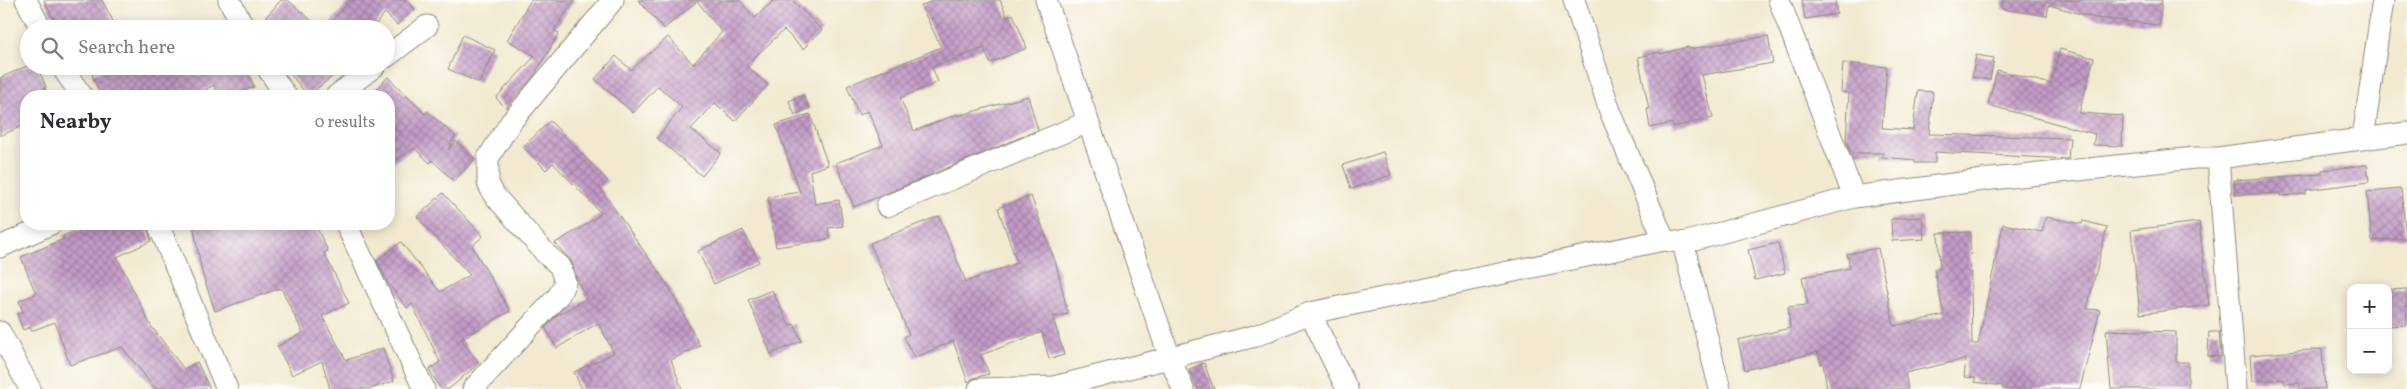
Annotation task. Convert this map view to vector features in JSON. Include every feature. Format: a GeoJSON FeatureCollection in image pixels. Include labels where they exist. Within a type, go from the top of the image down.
{"type":"FeatureCollection","features":[{"type":"Feature","properties":{"kind":"street"},"geometry":{"type":"LineString","coordinates":[[26,0],[36,20]]}},
{"type":"Feature","properties":{"kind":"street"},"geometry":{"type":"LineString","coordinates":[[229,0],[240,20]]}},
{"type":"Feature","properties":{"kind":"street"},"geometry":{"type":"LineString","coordinates":[[473,389],[559,295],[565,282],[560,266],[547,255],[494,195],[488,183],[488,158],[511,122],[613,0]]}},
{"type":"Feature","properties":{"kind":"street"},"geometry":{"type":"LineString","coordinates":[[1046,0],[1182,389]]}},
{"type":"Feature","properties":{"kind":"street"},"geometry":{"type":"LineString","coordinates":[[1574,0],[1610,110],[1674,242],[1720,389]]}},
{"type":"Feature","properties":{"kind":"street"},"geometry":{"type":"LineString","coordinates":[[1779,0],[1854,197]]}},
{"type":"Feature","properties":{"kind":"street"},"geometry":{"type":"LineString","coordinates":[[2363,138],[2383,0]]}},
{"type":"Feature","properties":{"kind":"street"},"geometry":{"type":"LineString","coordinates":[[395,51],[427,26]]}},
{"type":"Feature","properties":{"kind":"street"},"geometry":{"type":"LineString","coordinates":[[67,75],[78,90]]}},
{"type":"Feature","properties":{"kind":"street"},"geometry":{"type":"LineString","coordinates":[[272,75],[282,90]]}},
{"type":"Feature","properties":{"kind":"street"},"geometry":{"type":"LineString","coordinates":[[344,90],[363,75]]}},
{"type":"Feature","properties":{"kind":"street"},"geometry":{"type":"LineString","coordinates":[[887,206],[1088,122]]}},
{"type":"Feature","properties":{"kind":"street"},"geometry":{"type":"LineString","coordinates":[[980,389],[1054,387],[1255,336],[1310,313],[1674,242],[1854,197],[2017,176],[2195,158],[2218,158],[2407,133]]}},
{"type":"Feature","properties":{"kind":"street"},"geometry":{"type":"LineString","coordinates":[[2218,158],[2236,389]]}},
{"type":"Feature","properties":{"kind":"street"},"geometry":{"type":"LineString","coordinates":[[0,247],[38,230]]}},
{"type":"Feature","properties":{"kind":"street"},"geometry":{"type":"LineString","coordinates":[[161,230],[227,389]]}},
{"type":"Feature","properties":{"kind":"street"},"geometry":{"type":"LineString","coordinates":[[349,230],[424,389]]}},
{"type":"Feature","properties":{"kind":"street"},"geometry":{"type":"LineString","coordinates":[[1310,313],[1347,389]]}},
{"type":"Feature","properties":{"kind":"street"},"geometry":{"type":"LineString","coordinates":[[0,332],[30,389]]}},
{"type":"Feature","properties":{"kind":"building"},"geometry":{"type":"Polygon","coordinates":[[[44,0],[102,0],[112,20],[54,20],[44,0]]]}},
{"type":"Feature","properties":{"kind":"building"},"geometry":{"type":"Polygon","coordinates":[[[281,0],[288,0],[311,20],[267,20],[265,18],[281,0]]]}},
{"type":"Feature","properties":{"kind":"building"},"geometry":{"type":"Polygon","coordinates":[[[350,0],[406,0],[415,9],[397,25],[395,20],[392,20],[385,13],[379,20],[333,20],[350,0]]]}},
{"type":"Feature","properties":{"kind":"building"},"geometry":{"type":"Polygon","coordinates":[[[531,0],[575,0],[554,30],[559,33],[535,74],[506,108],[496,98],[535,56],[507,40],[531,0]]]}},
{"type":"Feature","properties":{"kind":"building"},"geometry":{"type":"Polygon","coordinates":[[[638,0],[739,0],[755,18],[774,0],[792,0],[822,30],[803,49],[784,30],[746,65],[768,85],[735,121],[715,103],[691,129],[721,153],[702,176],[657,138],[682,107],[658,86],[633,113],[595,79],[616,56],[631,70],[668,37],[693,64],[722,32],[697,1],[664,29],[638,0]]]}},
{"type":"Feature","properties":{"kind":"building"},"geometry":{"type":"Polygon","coordinates":[[[934,0],[1000,0],[1007,17],[1013,14],[1027,48],[990,63],[984,48],[932,67],[938,82],[900,98],[914,131],[958,114],[958,116],[1028,96],[1038,130],[854,207],[836,163],[883,145],[868,111],[859,115],[847,86],[941,47],[921,6],[934,0]]]}},
{"type":"Feature","properties":{"kind":"building"},"geometry":{"type":"Polygon","coordinates":[[[1802,0],[1835,0],[1837,14],[1805,19],[1802,0]]]}},
{"type":"Feature","properties":{"kind":"building"},"geometry":{"type":"Polygon","coordinates":[[[2003,0],[2162,0],[2159,25],[2096,18],[2049,5],[2047,16],[2002,9],[2003,0]]]}},
{"type":"Feature","properties":{"kind":"building"},"geometry":{"type":"Polygon","coordinates":[[[463,35],[495,50],[479,83],[448,69],[463,35]]]}},
{"type":"Feature","properties":{"kind":"building"},"geometry":{"type":"Polygon","coordinates":[[[1768,36],[1773,63],[1702,75],[1713,118],[1673,127],[1672,123],[1650,128],[1647,109],[1649,109],[1638,57],[1688,47],[1689,49],[1768,36]]]}},
{"type":"Feature","properties":{"kind":"building"},"geometry":{"type":"Polygon","coordinates":[[[2060,49],[2094,58],[2079,113],[2123,116],[2122,146],[2093,145],[2095,134],[1988,105],[1997,70],[2051,84],[2060,49]]]}},
{"type":"Feature","properties":{"kind":"building"},"geometry":{"type":"Polygon","coordinates":[[[1976,55],[1994,58],[1990,80],[1972,77],[1976,55]]]}},
{"type":"Feature","properties":{"kind":"building"},"geometry":{"type":"Polygon","coordinates":[[[1843,63],[1887,67],[1882,128],[1913,130],[1918,91],[1933,92],[1929,134],[2070,138],[2068,159],[1935,152],[1935,163],[1915,163],[1915,160],[1882,157],[1883,153],[1851,153],[1846,140],[1849,93],[1841,92],[1843,63]]]}},
{"type":"Feature","properties":{"kind":"building"},"geometry":{"type":"Polygon","coordinates":[[[20,69],[20,75],[41,75],[46,87],[44,88],[45,90],[20,90],[20,127],[0,136],[0,78],[20,69]]]}},
{"type":"Feature","properties":{"kind":"building"},"geometry":{"type":"Polygon","coordinates":[[[92,75],[249,75],[254,87],[245,90],[216,90],[214,85],[204,90],[98,90],[92,75]]]}},
{"type":"Feature","properties":{"kind":"building"},"geometry":{"type":"Polygon","coordinates":[[[291,75],[334,75],[315,90],[303,90],[291,75]]]}},
{"type":"Feature","properties":{"kind":"building"},"geometry":{"type":"Polygon","coordinates":[[[388,77],[425,114],[427,111],[455,136],[448,150],[456,141],[475,159],[454,181],[432,160],[430,163],[414,148],[395,162],[395,90],[375,90],[388,77]]]}},
{"type":"Feature","properties":{"kind":"building"},"geometry":{"type":"Polygon","coordinates":[[[803,95],[810,108],[795,115],[789,101],[803,95]]]}},
{"type":"Feature","properties":{"kind":"building"},"geometry":{"type":"Polygon","coordinates":[[[810,114],[828,165],[810,171],[815,204],[839,200],[843,226],[828,228],[830,239],[776,247],[768,197],[800,192],[776,125],[810,114]]]}},
{"type":"Feature","properties":{"kind":"building"},"geometry":{"type":"Polygon","coordinates":[[[550,121],[608,181],[600,188],[669,287],[700,346],[671,360],[682,389],[582,389],[574,372],[614,353],[598,323],[557,348],[545,328],[556,316],[587,298],[577,281],[572,262],[555,243],[586,225],[601,213],[553,163],[546,170],[523,147],[550,121]]]}},
{"type":"Feature","properties":{"kind":"building"},"geometry":{"type":"Polygon","coordinates":[[[1383,152],[1391,175],[1351,189],[1343,165],[1383,152]]]}},
{"type":"Feature","properties":{"kind":"building"},"geometry":{"type":"Polygon","coordinates":[[[2367,165],[2369,182],[2306,190],[2306,194],[2280,196],[2280,193],[2235,195],[2234,180],[2322,174],[2322,170],[2367,165]]]}},
{"type":"Feature","properties":{"kind":"building"},"geometry":{"type":"Polygon","coordinates":[[[2401,189],[2406,238],[2372,241],[2367,192],[2401,189]]]}},
{"type":"Feature","properties":{"kind":"building"},"geometry":{"type":"Polygon","coordinates":[[[443,193],[483,236],[472,246],[510,311],[461,339],[479,363],[449,389],[441,389],[429,370],[440,362],[412,304],[407,308],[388,283],[377,261],[401,242],[440,292],[470,275],[417,217],[443,193]]]}},
{"type":"Feature","properties":{"kind":"building"},"geometry":{"type":"Polygon","coordinates":[[[1031,196],[1056,264],[1068,314],[1053,317],[1064,355],[1049,359],[1042,332],[981,355],[989,374],[973,378],[968,382],[953,341],[914,358],[904,337],[909,334],[870,243],[939,216],[966,282],[1017,263],[998,208],[1031,196]]]}},
{"type":"Feature","properties":{"kind":"building"},"geometry":{"type":"Polygon","coordinates":[[[1922,217],[1924,239],[1892,241],[1891,219],[1922,217]]]}},
{"type":"Feature","properties":{"kind":"building"},"geometry":{"type":"Polygon","coordinates":[[[2046,217],[2082,224],[2083,221],[2107,227],[2087,309],[2100,310],[2080,389],[2002,389],[2003,386],[1975,382],[1975,378],[1964,377],[1966,359],[1905,373],[1908,389],[1827,389],[1823,363],[1821,364],[1818,352],[1745,370],[1738,340],[1790,328],[1788,307],[1808,305],[1802,277],[1850,268],[1847,254],[1878,248],[1894,326],[1944,315],[1934,269],[1940,268],[1938,233],[1970,232],[1972,344],[1978,344],[2003,224],[2042,232],[2046,217]]]}},
{"type":"Feature","properties":{"kind":"building"},"geometry":{"type":"Polygon","coordinates":[[[2199,222],[2209,305],[2140,314],[2131,230],[2199,222]]]}},
{"type":"Feature","properties":{"kind":"building"},"geometry":{"type":"Polygon","coordinates":[[[77,230],[148,230],[151,241],[117,257],[151,326],[184,369],[197,362],[210,389],[155,389],[122,347],[70,365],[55,322],[31,331],[30,327],[23,330],[17,314],[23,312],[19,301],[36,294],[21,257],[64,239],[63,236],[77,230]]]}},
{"type":"Feature","properties":{"kind":"building"},"geometry":{"type":"Polygon","coordinates":[[[194,230],[318,230],[328,251],[324,253],[349,303],[322,316],[346,360],[383,348],[394,381],[370,389],[330,389],[322,361],[292,375],[277,346],[303,333],[281,288],[215,311],[202,273],[194,230]]]}},
{"type":"Feature","properties":{"kind":"building"},"geometry":{"type":"Polygon","coordinates":[[[743,230],[759,262],[714,284],[698,251],[743,230]]]}},
{"type":"Feature","properties":{"kind":"building"},"geometry":{"type":"Polygon","coordinates":[[[1778,243],[1785,273],[1755,280],[1748,250],[1778,243]]]}},
{"type":"Feature","properties":{"kind":"building"},"geometry":{"type":"Polygon","coordinates":[[[2406,289],[2407,325],[2392,326],[2392,290],[2406,289]]]}},
{"type":"Feature","properties":{"kind":"building"},"geometry":{"type":"Polygon","coordinates":[[[772,290],[789,325],[794,324],[802,341],[771,354],[748,300],[772,290]]]}},
{"type":"Feature","properties":{"kind":"building"},"geometry":{"type":"Polygon","coordinates":[[[2106,330],[2176,332],[2176,362],[2188,362],[2188,389],[2111,389],[2106,330]]]}},
{"type":"Feature","properties":{"kind":"building"},"geometry":{"type":"Polygon","coordinates":[[[2209,332],[2219,332],[2221,357],[2208,356],[2209,332]]]}},
{"type":"Feature","properties":{"kind":"building"},"geometry":{"type":"Polygon","coordinates":[[[2322,349],[2325,389],[2300,389],[2299,383],[2285,384],[2284,379],[2252,381],[2250,355],[2322,349]]]}},
{"type":"Feature","properties":{"kind":"building"},"geometry":{"type":"Polygon","coordinates":[[[1204,363],[1214,389],[1197,389],[1189,369],[1204,363]]]}}]}
